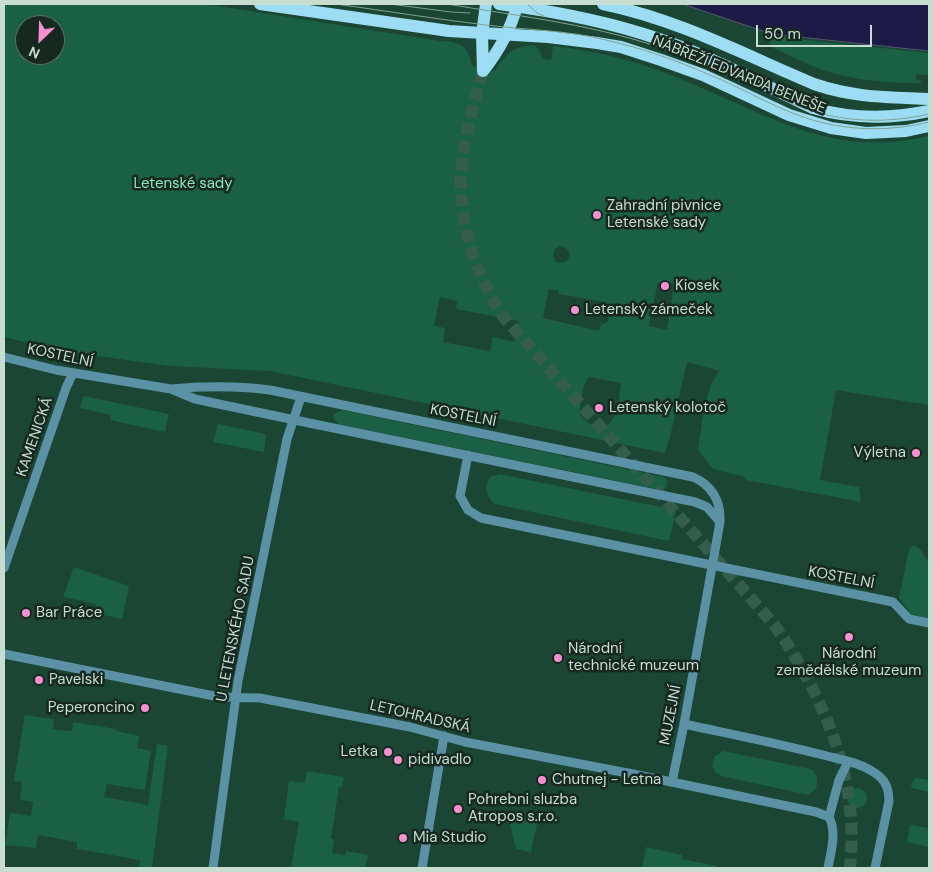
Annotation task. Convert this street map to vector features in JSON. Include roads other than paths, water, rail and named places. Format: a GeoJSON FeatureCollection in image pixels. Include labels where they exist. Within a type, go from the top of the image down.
{"type":"FeatureCollection","features":[{"type":"Feature","properties":{"kind":"main road","name":"NÁBŘEŽÍ EDVARDA BENEŠE"},"geometry":{"type":"LineString","coordinates":[[260,4],[449,31],[598,43],[640,53],[703,76],[802,120],[831,128],[866,133],[929,126]]}},
{"type":"Feature","properties":{"kind":"main road"},"geometry":{"type":"LineString","coordinates":[[486,4],[482,34],[483,71],[496,54],[506,35],[517,5]]}},
{"type":"Feature","properties":{"kind":"main road","name":"NÁBŘEŽÍ EDVARDA BENEŠE"},"geometry":{"type":"LineString","coordinates":[[499,4],[517,5],[602,22],[660,39],[717,61],[813,108],[824,111],[847,116],[876,117],[900,116],[929,111]]}},
{"type":"Feature","properties":{"kind":"main road"},"geometry":{"type":"LineString","coordinates":[[603,4],[693,32],[833,91],[858,96],[929,99]]}},
{"type":"Feature","properties":{"kind":"street","name":"KOSTELNÍ"},"geometry":{"type":"LineString","coordinates":[[4,357],[73,373],[171,389],[195,398],[292,420],[695,502],[707,507],[720,522]]}},
{"type":"Feature","properties":{"kind":"street","name":"KAMENICKÁ"},"geometry":{"type":"LineString","coordinates":[[4,568],[73,373]]}},
{"type":"Feature","properties":{"kind":"street","name":"KOSTELNÍ"},"geometry":{"type":"LineString","coordinates":[[171,389],[196,386],[251,388],[693,477],[707,485],[720,506],[720,522],[712,565]]}},
{"type":"Feature","properties":{"kind":"street","name":"U LETENSKÉHO SADU"},"geometry":{"type":"LineString","coordinates":[[213,868],[235,697],[292,420],[301,397]]}},
{"type":"Feature","properties":{"kind":"street","name":"KOSTELNÍ"},"geometry":{"type":"LineString","coordinates":[[468,455],[460,496],[468,510],[481,518],[892,602],[909,619],[929,623]]}},
{"type":"Feature","properties":{"kind":"street","name":"MUZEJNÍ"},"geometry":{"type":"LineString","coordinates":[[672,782],[712,565]]}},
{"type":"Feature","properties":{"kind":"street","name":"LETOHRADSKÁ"},"geometry":{"type":"LineString","coordinates":[[4,654],[219,697],[269,700],[410,727],[444,736],[816,812],[829,817]]}},
{"type":"Feature","properties":{"kind":"street"},"geometry":{"type":"LineString","coordinates":[[684,724],[787,746],[848,762],[878,775],[886,784],[889,800],[875,868]]}},
{"type":"Feature","properties":{"kind":"street"},"geometry":{"type":"LineString","coordinates":[[422,868],[444,736]]}},
{"type":"Feature","properties":{"kind":"street"},"geometry":{"type":"LineString","coordinates":[[828,868],[834,832],[829,817],[839,780],[848,762]]}},
{"type":"Feature","properties":{"kind":"tunnel"},"geometry":{"type":"LineString","coordinates":[[483,71],[472,110],[461,171],[463,214],[467,235],[481,277],[502,315],[767,616],[784,639],[815,693],[837,748],[850,806],[852,837],[850,868]]}},
{"type":"Feature","properties":{"kind":"tram line"},"geometry":{"type":"LineString","coordinates":[[336,4],[467,23],[576,34],[619,43],[684,64],[794,114],[836,126],[883,129],[929,122]]}},
{"type":"Feature","properties":{"kind":"tram line"},"geometry":{"type":"LineString","coordinates":[[390,4],[470,13]]}},
{"type":"Feature","properties":{"kind":"tram line"},"geometry":{"type":"LineString","coordinates":[[447,4],[589,28],[673,52]]}},
{"type":"Feature","properties":{"kind":"tram line"},"geometry":{"type":"LineString","coordinates":[[527,4],[537,13],[544,16]]}},
{"type":"Feature","properties":{"kind":"tram line"},"geometry":{"type":"LineString","coordinates":[[788,102],[822,114],[857,120],[893,120],[929,114]]}},
{"type":"Feature","properties":{"kind":"place","name":"Zahradní pivnice Letenské sady"},"geometry":{"type":"Point","coordinates":[597,215]}},
{"type":"Feature","properties":{"kind":"place","name":"Kiosek"},"geometry":{"type":"Point","coordinates":[665,286]}},
{"type":"Feature","properties":{"kind":"place","name":"Letenský zámeček"},"geometry":{"type":"Point","coordinates":[575,310]}},
{"type":"Feature","properties":{"kind":"place","name":"Letenský kolotoč"},"geometry":{"type":"Point","coordinates":[599,408]}},
{"type":"Feature","properties":{"kind":"place","name":"Výletna"},"geometry":{"type":"Point","coordinates":[916,453]}},
{"type":"Feature","properties":{"kind":"place","name":"Bar Práce"},"geometry":{"type":"Point","coordinates":[26,613]}},
{"type":"Feature","properties":{"kind":"place","name":"Národní zemědělské muzeum"},"geometry":{"type":"Point","coordinates":[849,637]}},
{"type":"Feature","properties":{"kind":"place","name":"Národní technické muzeum"},"geometry":{"type":"Point","coordinates":[558,658]}},
{"type":"Feature","properties":{"kind":"place","name":"Pavelski"},"geometry":{"type":"Point","coordinates":[39,680]}},
{"type":"Feature","properties":{"kind":"place","name":"Peperoncino"},"geometry":{"type":"Point","coordinates":[145,708]}},
{"type":"Feature","properties":{"kind":"place","name":"Letka"},"geometry":{"type":"Point","coordinates":[388,752]}},
{"type":"Feature","properties":{"kind":"place","name":"pidivadlo"},"geometry":{"type":"Point","coordinates":[398,760]}},
{"type":"Feature","properties":{"kind":"place","name":"Chutnej - Letna"},"geometry":{"type":"Point","coordinates":[542,780]}},
{"type":"Feature","properties":{"kind":"place","name":"Pohrebni sluzba Atropos s.r.o."},"geometry":{"type":"Point","coordinates":[458,809]}},
{"type":"Feature","properties":{"kind":"place","name":"Mia Studio"},"geometry":{"type":"Point","coordinates":[403,838]}},
{"type":"Feature","properties":{"kind":"park label","name":"Letenské sady"},"geometry":{"type":"Point","coordinates":[183,184]}}]}
